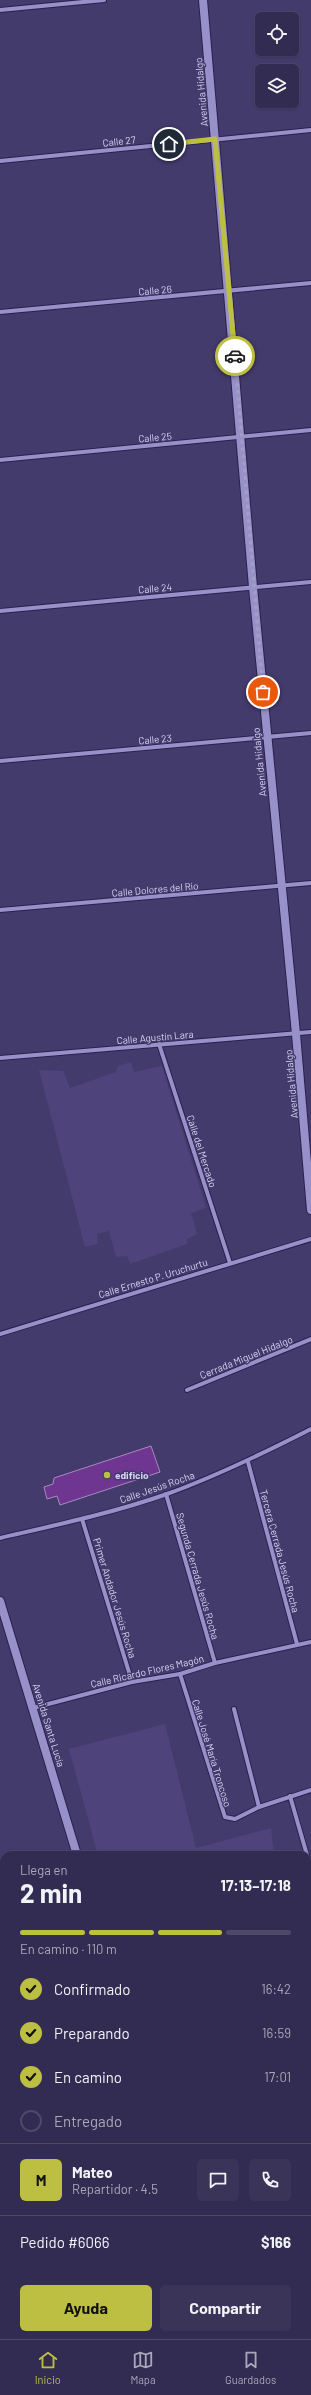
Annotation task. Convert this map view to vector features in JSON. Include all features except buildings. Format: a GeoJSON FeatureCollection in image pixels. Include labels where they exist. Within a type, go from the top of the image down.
{"type":"FeatureCollection","features":[{"type":"Feature","properties":{"kind":"street"},"geometry":{"type":"LineString","coordinates":[[0,10],[104,0]]}},
{"type":"Feature","properties":{"kind":"street","name":"Avenida Hidalgo"},"geometry":{"type":"LineString","coordinates":[[202,0],[242,437],[253,587],[296,1034],[311,1210]]}},
{"type":"Feature","properties":{"kind":"street","name":"Calle 27"},"geometry":{"type":"LineString","coordinates":[[0,160],[311,130]]}},
{"type":"Feature","properties":{"kind":"street","name":"Calle 26"},"geometry":{"type":"LineString","coordinates":[[0,312],[311,283]]}},
{"type":"Feature","properties":{"kind":"street","name":"Calle 25"},"geometry":{"type":"LineString","coordinates":[[0,460],[311,430]]}},
{"type":"Feature","properties":{"kind":"street","name":"Calle 24"},"geometry":{"type":"LineString","coordinates":[[0,611],[311,582]]}},
{"type":"Feature","properties":{"kind":"street","name":"Calle 23"},"geometry":{"type":"LineString","coordinates":[[0,761],[311,733]]}},
{"type":"Feature","properties":{"kind":"street","name":"Calle Dolores del Río"},"geometry":{"type":"LineString","coordinates":[[0,910],[311,883]]}},
{"type":"Feature","properties":{"kind":"street","name":"Calle Agustín Lara"},"geometry":{"type":"LineString","coordinates":[[0,1058],[311,1032]]}},
{"type":"Feature","properties":{"kind":"street","name":"Calle del Mercado"},"geometry":{"type":"LineString","coordinates":[[159,1044],[230,1262]]}},
{"type":"Feature","properties":{"kind":"street","name":"Calle Ernesto P. Uruchurtu"},"geometry":{"type":"LineString","coordinates":[[0,1334],[311,1238]]}},
{"type":"Feature","properties":{"kind":"street","name":"Cerrada Miguel Hidalgo"},"geometry":{"type":"LineString","coordinates":[[187,1390],[311,1339]]}},
{"type":"Feature","properties":{"kind":"street","name":"Calle Jesús Rocha"},"geometry":{"type":"LineString","coordinates":[[0,1538],[82,1519],[166,1494],[248,1462],[311,1429]]}},
{"type":"Feature","properties":{"kind":"street","name":"Tercera Cerrada Jesús Rocha"},"geometry":{"type":"LineString","coordinates":[[248,1462],[297,1644]]}},
{"type":"Feature","properties":{"kind":"street","name":"Segunda Cerrada Jesús Rocha"},"geometry":{"type":"LineString","coordinates":[[166,1494],[214,1663]]}},
{"type":"Feature","properties":{"kind":"street","name":"Primer Andador Jesús Rocha"},"geometry":{"type":"LineString","coordinates":[[82,1519],[132,1682]]}},
{"type":"Feature","properties":{"kind":"street","name":"Avenida Santa Lucía"},"geometry":{"type":"LineString","coordinates":[[0,1601],[76,1851]]}},
{"type":"Feature","properties":{"kind":"street","name":"Calle Ricardo Flores Magón"},"geometry":{"type":"LineString","coordinates":[[33,1708],[132,1682],[180,1674],[214,1663],[311,1642]]}},
{"type":"Feature","properties":{"kind":"street","name":"Calle José María Troncoso"},"geometry":{"type":"LineString","coordinates":[[180,1674],[222,1813],[228,1819],[236,1819],[260,1807],[311,1790]]}},
{"type":"Feature","properties":{"kind":"street"},"geometry":{"type":"LineString","coordinates":[[234,1709],[260,1807]]}},
{"type":"Feature","properties":{"kind":"street"},"geometry":{"type":"LineString","coordinates":[[290,1796],[306,1851]]}},
{"type":"Feature","properties":{"kind":"shaded area"},"geometry":{"type":"Polygon","coordinates":[[[131,1062],[134,1072],[162,1066],[206,1208],[191,1213],[197,1234],[187,1239],[187,1244],[130,1264],[127,1256],[116,1257],[109,1231],[97,1234],[98,1244],[85,1247],[39,1070],[63,1071],[70,1088],[116,1072],[118,1066],[131,1062]]]}},
{"type":"Feature","properties":{"kind":"shaded area"},"geometry":{"type":"Polygon","coordinates":[[[165,1724],[196,1848],[271,1828],[274,1851],[97,1851],[69,1749],[165,1724]]]}},
{"type":"Feature","properties":{"kind":"way so far"},"geometry":{"type":"LineString","coordinates":[[235,356],[253,587],[263,692]]}},
{"type":"Feature","properties":{"kind":"place","name":"edificio"},"geometry":{"type":"Point","coordinates":[107,1475]}},
{"type":"Feature","properties":{"kind":"route"},"geometry":{"type":"LineString","coordinates":[[169,144],[215,139],[235,356]]}}]}
